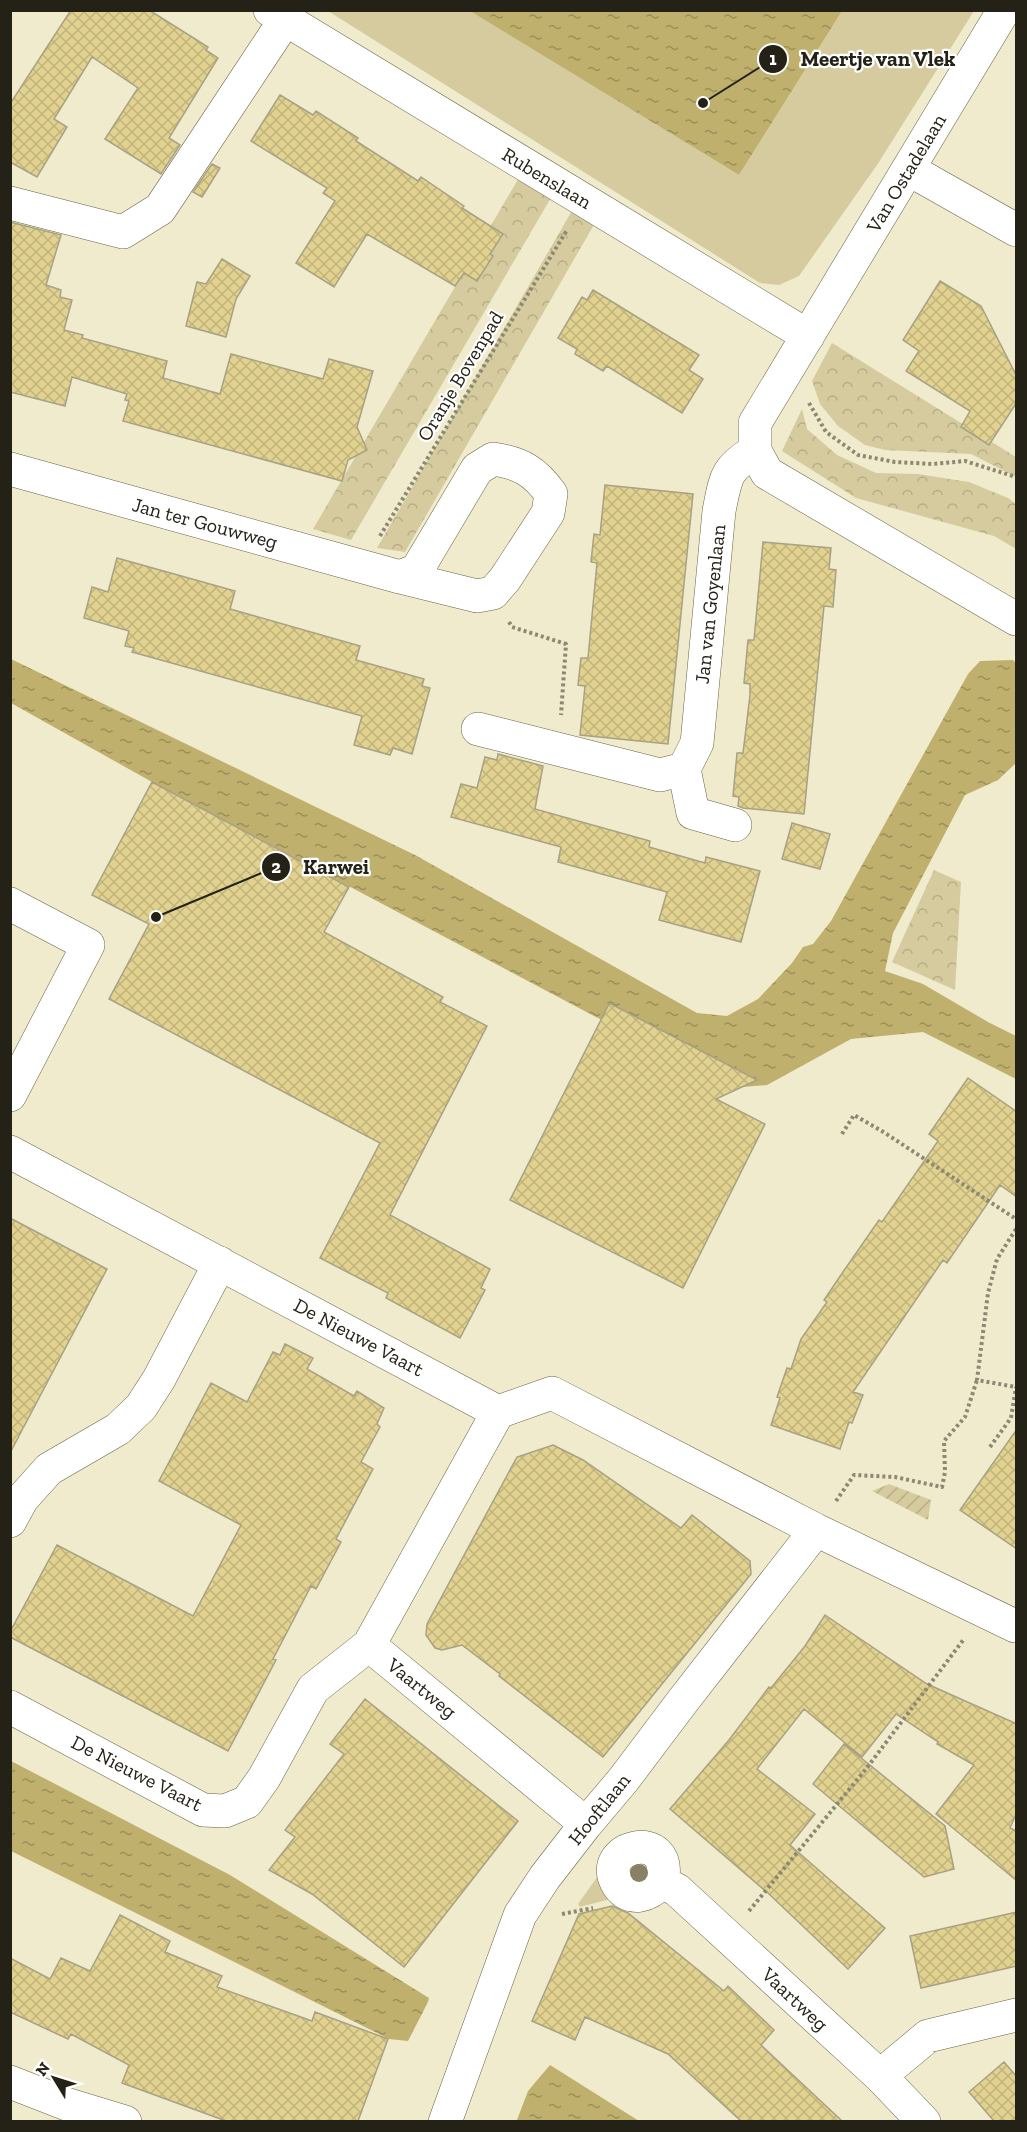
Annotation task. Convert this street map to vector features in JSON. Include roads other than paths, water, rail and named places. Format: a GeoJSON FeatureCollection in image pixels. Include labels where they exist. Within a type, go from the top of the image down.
{"type":"FeatureCollection","features":[{"type":"Feature","properties":{"kind":"street","name":"Van Ostadelaan"},"geometry":{"type":"LineString","coordinates":[[800,350],[1004,10]]}},
{"type":"Feature","properties":{"kind":"street","name":"Rubenslaan"},"geometry":{"type":"LineString","coordinates":[[10,203],[123,232],[160,209],[278,15],[584,201],[800,350]]}},
{"type":"Feature","properties":{"kind":"street"},"geometry":{"type":"LineString","coordinates":[[908,169],[1017,230]]}},
{"type":"Feature","properties":{"kind":"street"},"geometry":{"type":"LineString","coordinates":[[800,350],[755,423],[755,451],[767,473],[1017,619]]}},
{"type":"Feature","properties":{"kind":"street","name":"Jan van Goyenlaan"},"geometry":{"type":"LineString","coordinates":[[684,769],[697,744],[719,511],[725,481],[736,463],[755,451]]}},
{"type":"Feature","properties":{"kind":"street","name":"Jan ter Gouwweg"},"geometry":{"type":"LineString","coordinates":[[10,470],[361,567],[400,577],[477,596],[493,592],[504,579],[548,513],[551,494],[540,478],[513,462],[493,459],[477,469],[417,570],[400,577]]}},
{"type":"Feature","properties":{"kind":"street"},"geometry":{"type":"LineString","coordinates":[[478,729],[660,776],[684,769],[693,813],[735,825]]}},
{"type":"Feature","properties":{"kind":"street"},"geometry":{"type":"LineString","coordinates":[[10,904],[88,945],[10,1095]]}},
{"type":"Feature","properties":{"kind":"street","name":"De Nieuwe Vaart"},"geometry":{"type":"LineString","coordinates":[[10,1152],[498,1412]]}},
{"type":"Feature","properties":{"kind":"street"},"geometry":{"type":"LineString","coordinates":[[14,1505],[49,1469],[118,1429],[141,1407],[159,1379],[220,1263]]}},
{"type":"Feature","properties":{"kind":"street"},"geometry":{"type":"LineString","coordinates":[[369,1645],[498,1412],[552,1393],[816,1530],[1015,1626]]}},
{"type":"Feature","properties":{"kind":"street","name":"Hooftlaan"},"geometry":{"type":"LineString","coordinates":[[445,2121],[520,1915],[544,1877],[624,1779],[816,1530]]}},
{"type":"Feature","properties":{"kind":"street","name":"De Nieuwe Vaart"},"geometry":{"type":"LineString","coordinates":[[10,1707],[202,1810],[225,1811],[247,1802],[264,1778],[313,1689],[369,1645]]}},
{"type":"Feature","properties":{"kind":"street","name":"Vaartweg"},"geometry":{"type":"LineString","coordinates":[[369,1645],[586,1824]]}},
{"type":"Feature","properties":{"kind":"street","name":"Vaartweg"},"geometry":{"type":"LineString","coordinates":[[662,1882],[677,1890],[880,2076],[924,2121]]}},
{"type":"Feature","properties":{"kind":"street"},"geometry":{"type":"LineString","coordinates":[[880,2076],[928,2036],[1017,2015]]}},
{"type":"Feature","properties":{"kind":"street"},"geometry":{"type":"LineString","coordinates":[[10,2082],[66,2113],[125,2121]]}},
{"type":"Feature","properties":{"kind":"water"},"geometry":{"type":"Polygon","coordinates":[[[470,11],[842,11],[739,175],[470,11]]]}},
{"type":"Feature","properties":{"kind":"water"},"geometry":{"type":"Polygon","coordinates":[[[11,659],[415,855],[697,1013],[727,1016],[758,999],[792,963],[803,947],[813,944],[831,921],[968,674],[980,661],[1013,660],[1016,663],[1016,763],[998,780],[965,795],[893,933],[885,971],[923,984],[1016,1036],[1016,1079],[923,1032],[851,1039],[767,1085],[730,1088],[152,782],[11,703],[11,659]]]}},
{"type":"Feature","properties":{"kind":"water"},"geometry":{"type":"Polygon","coordinates":[[[11,1761],[230,1875],[429,1998],[408,2041],[389,2039],[11,1851],[11,1761]]]}},
{"type":"Feature","properties":{"kind":"water"},"geometry":{"type":"Polygon","coordinates":[[[550,2065],[639,2121],[517,2120],[528,2091],[550,2065]]]}},
{"type":"Feature","properties":{"kind":"place","name":"Meertje van Vlek"},"geometry":{"type":"Point","coordinates":[703,103]}},
{"type":"Feature","properties":{"kind":"place","name":"Karwei"},"geometry":{"type":"Point","coordinates":[156,917]}}]}
